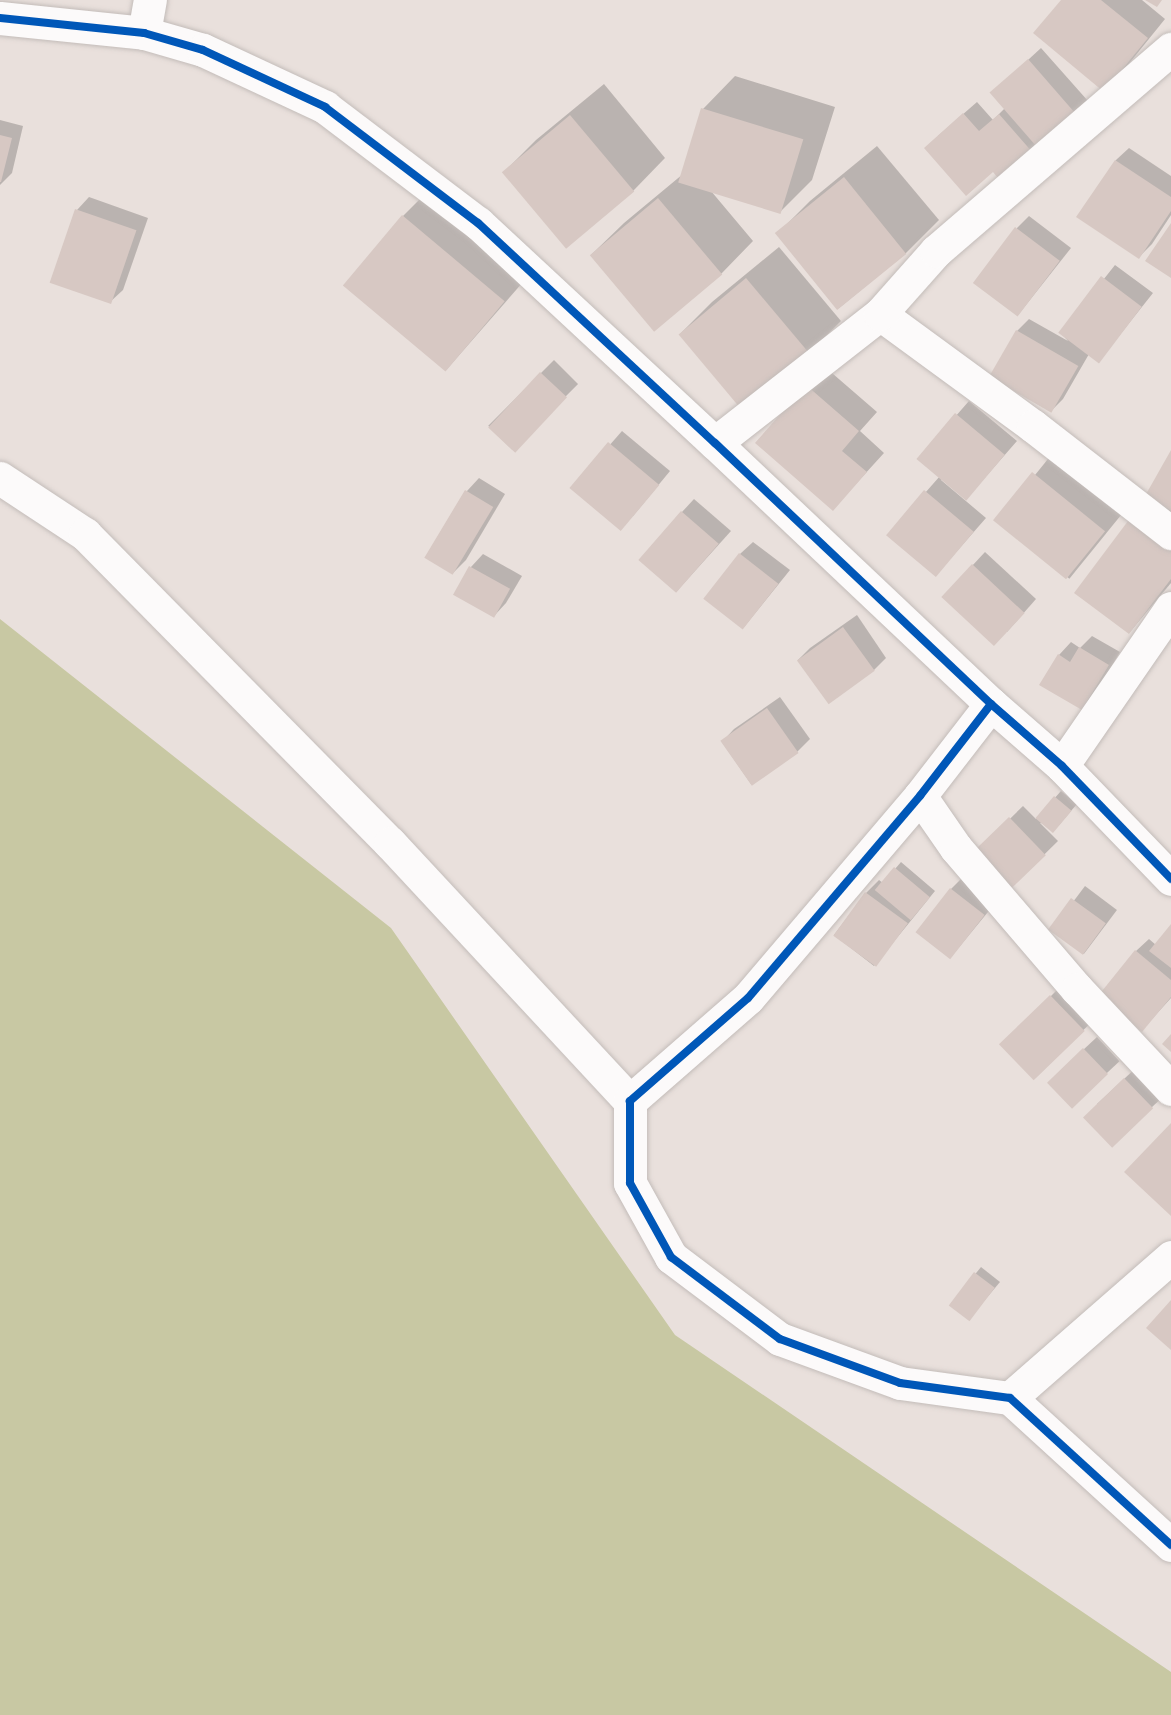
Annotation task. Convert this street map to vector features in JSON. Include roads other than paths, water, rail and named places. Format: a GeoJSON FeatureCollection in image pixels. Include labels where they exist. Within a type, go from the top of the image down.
{"type":"FeatureCollection","features":[{"type":"Feature","properties":{"kind":"street"},"geometry":{"type":"LineString","coordinates":[[144,33],[150,0]]}},
{"type":"Feature","properties":{"kind":"street"},"geometry":{"type":"LineString","coordinates":[[0,18],[144,33],[203,50],[325,107],[478,223],[991,704],[1062,766],[1171,879]]}},
{"type":"Feature","properties":{"kind":"street"},"geometry":{"type":"LineString","coordinates":[[715,443],[880,314],[936,251],[1171,50]]}},
{"type":"Feature","properties":{"kind":"street"},"geometry":{"type":"LineString","coordinates":[[880,314],[1034,426],[1171,533]]}},
{"type":"Feature","properties":{"kind":"street"},"geometry":{"type":"LineString","coordinates":[[0,478],[85,534],[390,843],[630,1101],[630,1183],[670,1257],[780,1339],[900,1383],[1010,1398],[1171,1545]]}},
{"type":"Feature","properties":{"kind":"street"},"geometry":{"type":"LineString","coordinates":[[1062,766],[1171,608]]}},
{"type":"Feature","properties":{"kind":"street"},"geometry":{"type":"LineString","coordinates":[[630,1101],[748,998],[920,796],[991,704]]}},
{"type":"Feature","properties":{"kind":"street"},"geometry":{"type":"LineString","coordinates":[[920,796],[956,848],[1077,989],[1171,1089]]}},
{"type":"Feature","properties":{"kind":"street"},"geometry":{"type":"LineString","coordinates":[[1010,1398],[1171,1257]]}}]}
